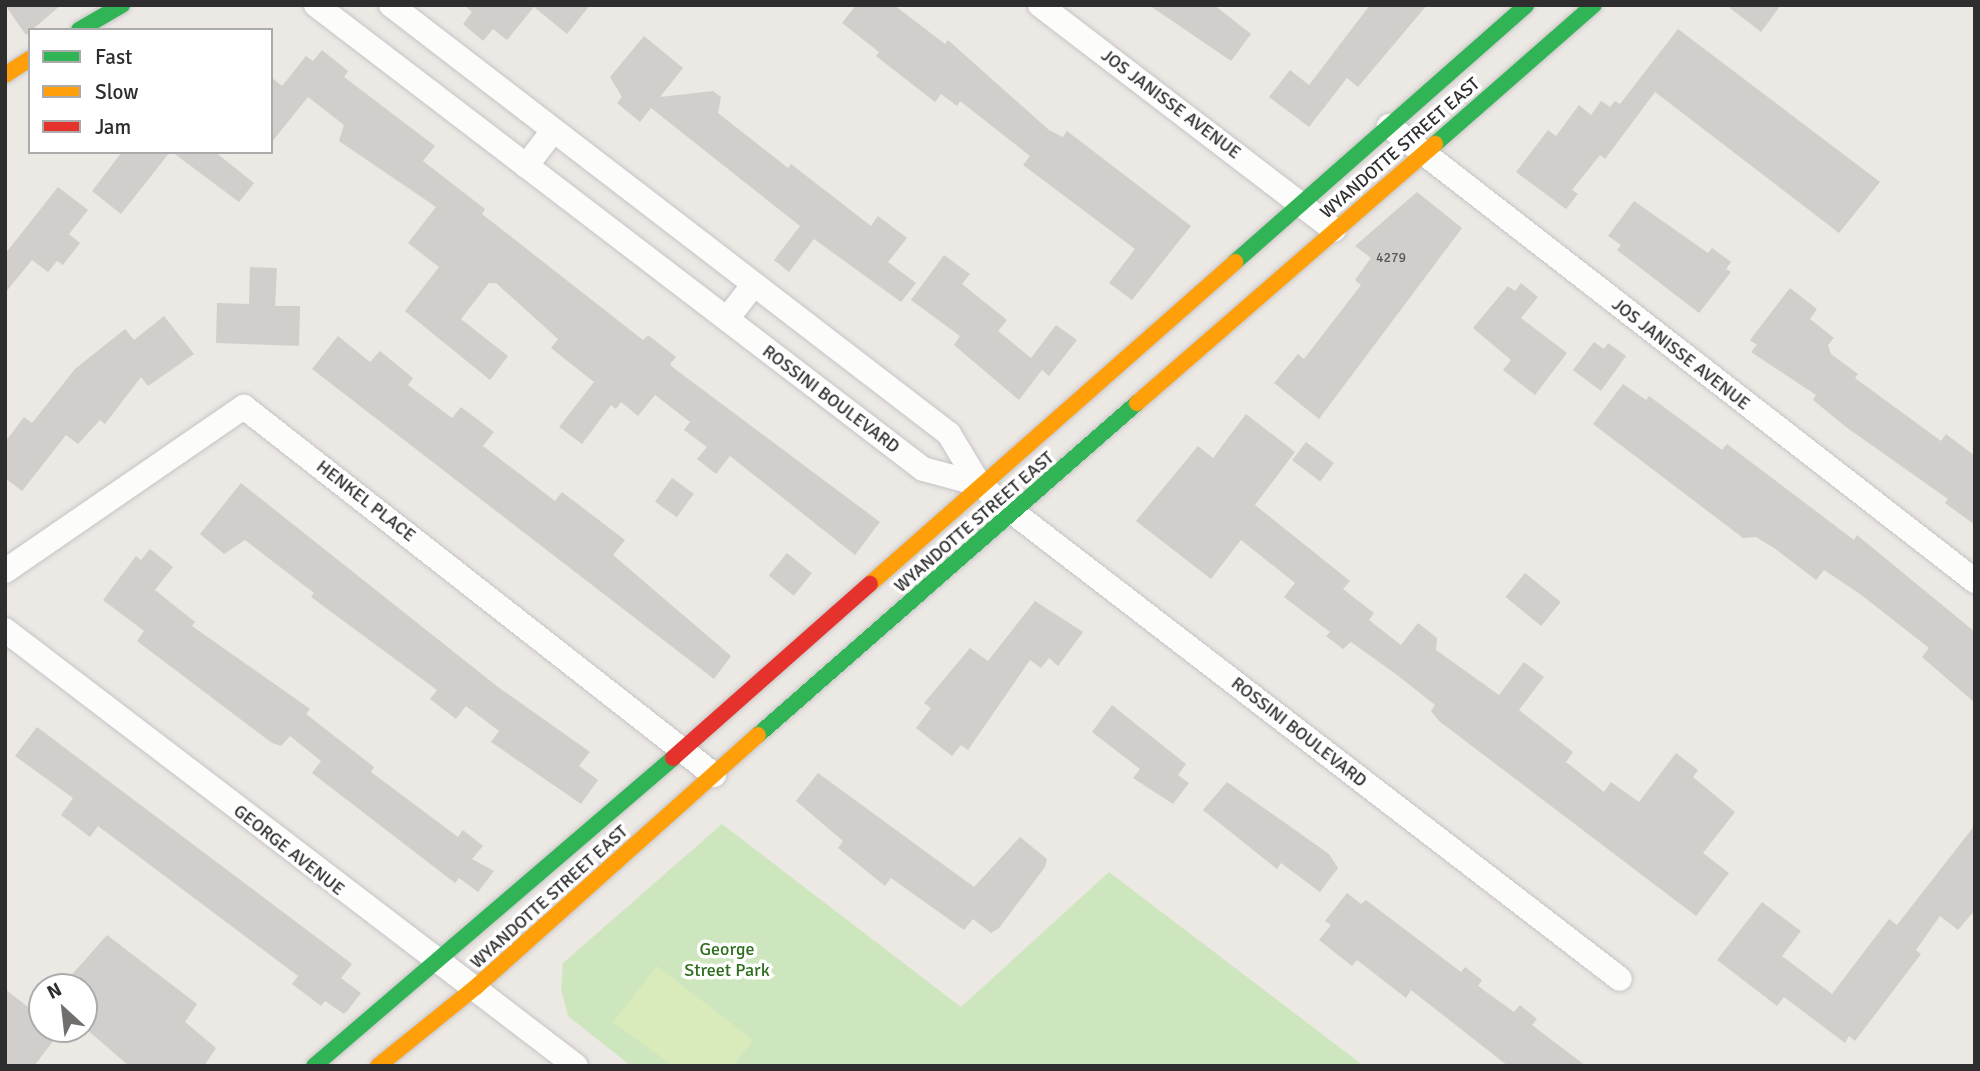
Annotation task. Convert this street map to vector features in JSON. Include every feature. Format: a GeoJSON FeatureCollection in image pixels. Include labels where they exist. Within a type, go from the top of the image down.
{"type":"FeatureCollection","features":[{"type":"Feature","properties":{"kind":"main road"},"geometry":{"type":"LineString","coordinates":[[82,28],[122,5]]}},
{"type":"Feature","properties":{"kind":"main road","name":"WYANDOTTE STREET EAST"},"geometry":{"type":"LineString","coordinates":[[314,1066],[685,748],[979,484],[1526,5]]}},
{"type":"Feature","properties":{"kind":"main road","name":"WYANDOTTE STREET EAST"},"geometry":{"type":"LineString","coordinates":[[378,1066],[476,988],[714,775],[1594,5]]}},
{"type":"Feature","properties":{"kind":"main road"},"geometry":{"type":"LineString","coordinates":[[5,75],[28,60]]}},
{"type":"Feature","properties":{"kind":"street","name":"ROSSINI BOULEVARD"},"geometry":{"type":"LineString","coordinates":[[316,5],[923,469],[979,484]]}},
{"type":"Feature","properties":{"kind":"street","name":"ROSSINI BOULEVARD"},"geometry":{"type":"LineString","coordinates":[[391,5],[949,434],[979,484],[1014,513],[1620,979]]}},
{"type":"Feature","properties":{"kind":"street","name":"JOS JANISSE AVENUE"},"geometry":{"type":"LineString","coordinates":[[1040,5],[1301,202],[1334,230]]}},
{"type":"Feature","properties":{"kind":"street","name":"JOS JANISSE AVENUE"},"geometry":{"type":"LineString","coordinates":[[1389,126],[1975,581]]}},
{"type":"Feature","properties":{"kind":"street"},"geometry":{"type":"LineString","coordinates":[[526,166],[553,131]]}},
{"type":"Feature","properties":{"kind":"street"},"geometry":{"type":"LineString","coordinates":[[727,318],[754,284]]}},
{"type":"Feature","properties":{"kind":"street","name":"HENKEL PLACE"},"geometry":{"type":"LineString","coordinates":[[5,570],[244,407],[685,748],[714,775]]}},
{"type":"Feature","properties":{"kind":"street","name":"GEORGE AVENUE"},"geometry":{"type":"LineString","coordinates":[[5,630],[436,963],[476,988],[576,1066]]}},
{"type":"Feature","properties":{"kind":"green space","name":"George Street Park"},"geometry":{"type":"Polygon","coordinates":[[[722,824],[961,1007],[1109,872],[1364,1066],[631,1066],[568,1016],[561,989],[563,963],[722,824]]]}},
{"type":"Feature","properties":{"kind":"green space"},"geometry":{"type":"Polygon","coordinates":[[[657,966],[753,1040],[733,1066],[673,1066],[613,1022],[657,966]]]}},
{"type":"Feature","properties":{"kind":"building"},"geometry":{"type":"Polygon","coordinates":[[[5,5],[61,5],[34,28],[28,28],[26,35],[5,5]]]}},
{"type":"Feature","properties":{"kind":"building"},"geometry":{"type":"Polygon","coordinates":[[[464,5],[590,5],[567,34],[534,7],[507,40],[493,29],[483,41],[463,24],[472,12],[464,5]]]}},
{"type":"Feature","properties":{"kind":"building"},"geometry":{"type":"Polygon","coordinates":[[[856,5],[894,5],[945,44],[948,40],[1049,130],[1063,137],[1067,131],[1191,226],[1132,300],[1109,283],[1135,249],[1023,165],[1030,156],[960,101],[957,106],[941,94],[935,102],[876,56],[879,52],[842,23],[856,5]]]}},
{"type":"Feature","properties":{"kind":"building"},"geometry":{"type":"Polygon","coordinates":[[[1149,5],[1214,5],[1251,34],[1231,61],[1149,5]]]}},
{"type":"Feature","properties":{"kind":"building"},"geometry":{"type":"Polygon","coordinates":[[[1370,5],[1427,5],[1358,87],[1347,78],[1309,127],[1269,97],[1290,70],[1309,85],[1370,5]]]}},
{"type":"Feature","properties":{"kind":"building"},"geometry":{"type":"Polygon","coordinates":[[[1726,5],[1781,5],[1761,32],[1726,5]]]}},
{"type":"Feature","properties":{"kind":"building"},"geometry":{"type":"Polygon","coordinates":[[[1678,29],[1880,182],[1839,233],[1655,92],[1605,159],[1600,155],[1572,190],[1578,194],[1566,209],[1516,172],[1548,130],[1556,136],[1579,105],[1591,115],[1601,101],[1610,107],[1615,101],[1620,104],[1678,29]]]}},
{"type":"Feature","properties":{"kind":"building"},"geometry":{"type":"Polygon","coordinates":[[[644,36],[683,68],[660,97],[713,91],[721,97],[718,113],[788,168],[791,164],[871,226],[878,216],[907,238],[888,262],[916,283],[901,302],[814,239],[789,272],[774,260],[800,226],[651,108],[640,122],[617,103],[622,97],[610,77],[644,36]]]}},
{"type":"Feature","properties":{"kind":"building"},"geometry":{"type":"Polygon","coordinates":[[[322,50],[348,71],[344,77],[435,146],[423,161],[485,209],[482,214],[643,340],[648,335],[676,357],[670,364],[675,369],[880,522],[855,555],[730,456],[716,474],[697,459],[707,447],[684,430],[690,422],[655,395],[638,416],[621,402],[616,409],[611,405],[582,444],[559,427],[594,382],[551,348],[558,339],[496,283],[489,283],[461,319],[508,356],[490,380],[405,311],[439,267],[408,243],[436,207],[339,141],[344,125],[308,97],[273,141],[273,79],[282,86],[306,56],[313,61],[322,50]]]}},
{"type":"Feature","properties":{"kind":"building"},"geometry":{"type":"Polygon","coordinates":[[[120,154],[168,154],[121,214],[92,191],[120,154]]]}},
{"type":"Feature","properties":{"kind":"building"},"geometry":{"type":"Polygon","coordinates":[[[175,154],[218,154],[254,183],[239,202],[175,154]]]}},
{"type":"Feature","properties":{"kind":"building"},"geometry":{"type":"Polygon","coordinates":[[[58,187],[88,210],[69,234],[80,243],[63,265],[57,261],[48,272],[32,260],[5,293],[5,254],[58,187]]]}},
{"type":"Feature","properties":{"kind":"building"},"geometry":{"type":"Polygon","coordinates":[[[1417,192],[1462,228],[1319,419],[1274,383],[1298,354],[1304,359],[1361,285],[1355,280],[1371,258],[1355,246],[1417,192]]]}},
{"type":"Feature","properties":{"kind":"building"},"geometry":{"type":"Polygon","coordinates":[[[1634,201],[1708,253],[1712,248],[1731,262],[1726,269],[1731,272],[1699,313],[1617,250],[1621,245],[1608,236],[1634,201]]]}},
{"type":"Feature","properties":{"kind":"building"},"geometry":{"type":"Polygon","coordinates":[[[944,255],[970,274],[962,284],[1007,320],[998,331],[1031,358],[1056,325],[1077,340],[1049,376],[1042,370],[1019,400],[954,345],[960,336],[911,300],[944,255]]]}},
{"type":"Feature","properties":{"kind":"building"},"geometry":{"type":"Polygon","coordinates":[[[250,267],[277,268],[275,306],[300,306],[299,346],[216,343],[217,303],[249,304],[250,267]]]}},
{"type":"Feature","properties":{"kind":"building"},"geometry":{"type":"Polygon","coordinates":[[[1521,283],[1538,297],[1521,318],[1567,353],[1535,395],[1503,370],[1511,360],[1473,328],[1508,286],[1515,291],[1521,283]]]}},
{"type":"Feature","properties":{"kind":"building"},"geometry":{"type":"Polygon","coordinates":[[[1790,288],[1817,309],[1810,319],[1834,338],[1828,345],[1831,354],[1858,374],[1855,378],[1941,441],[1946,434],[1975,456],[1975,525],[1945,503],[1948,499],[1846,427],[1813,400],[1816,395],[1751,352],[1757,345],[1750,340],[1790,288]]]}},
{"type":"Feature","properties":{"kind":"building"},"geometry":{"type":"Polygon","coordinates":[[[164,316],[194,354],[148,386],[141,377],[105,424],[100,420],[78,444],[66,435],[22,491],[5,478],[5,442],[24,417],[32,423],[75,369],[125,329],[134,340],[164,316]]]}},
{"type":"Feature","properties":{"kind":"building"},"geometry":{"type":"Polygon","coordinates":[[[338,336],[370,362],[380,351],[413,378],[408,385],[452,418],[461,407],[494,432],[483,446],[555,501],[562,492],[625,540],[613,555],[731,656],[714,679],[312,369],[338,336]]]}},
{"type":"Feature","properties":{"kind":"building"},"geometry":{"type":"Polygon","coordinates":[[[1594,342],[1604,349],[1608,343],[1626,356],[1601,391],[1573,370],[1594,342]]]}},
{"type":"Feature","properties":{"kind":"building"},"geometry":{"type":"Polygon","coordinates":[[[1623,384],[1646,400],[1649,396],[1722,450],[1727,444],[1854,540],[1857,535],[1975,632],[1975,703],[1922,657],[1929,648],[1860,594],[1824,570],[1816,580],[1756,537],[1743,538],[1593,424],[1623,384]]]}},
{"type":"Feature","properties":{"kind":"building"},"geometry":{"type":"Polygon","coordinates":[[[1246,414],[1295,452],[1255,505],[1350,581],[1343,589],[1374,613],[1369,620],[1401,645],[1418,623],[1437,638],[1436,650],[1499,695],[1524,662],[1544,677],[1519,710],[1573,752],[1566,762],[1604,792],[1611,782],[1639,802],[1676,753],[1698,770],[1693,777],[1735,812],[1703,853],[1729,873],[1696,916],[1439,721],[1431,711],[1435,705],[1397,675],[1351,642],[1343,649],[1326,636],[1330,632],[1284,597],[1295,583],[1241,540],[1211,579],[1136,521],[1198,446],[1213,458],[1246,414]]]}},
{"type":"Feature","properties":{"kind":"building"},"geometry":{"type":"Polygon","coordinates":[[[1306,442],[1334,463],[1320,481],[1292,460],[1306,442]]]}},
{"type":"Feature","properties":{"kind":"building"},"geometry":{"type":"Polygon","coordinates":[[[672,478],[694,494],[677,517],[655,501],[672,478]]]}},
{"type":"Feature","properties":{"kind":"building"},"geometry":{"type":"Polygon","coordinates":[[[241,483],[498,687],[590,752],[579,766],[598,780],[581,804],[491,742],[499,731],[466,706],[456,719],[430,699],[437,690],[311,597],[314,593],[245,540],[224,554],[200,534],[241,483]]]}},
{"type":"Feature","properties":{"kind":"building"},"geometry":{"type":"Polygon","coordinates":[[[150,549],[173,567],[155,590],[195,622],[192,626],[310,709],[306,714],[374,767],[371,772],[458,837],[463,830],[483,846],[472,859],[494,871],[478,892],[459,878],[455,883],[312,773],[321,761],[290,736],[281,746],[272,743],[137,641],[144,631],[103,600],[136,556],[141,560],[150,549]]]}},
{"type":"Feature","properties":{"kind":"building"},"geometry":{"type":"Polygon","coordinates":[[[787,553],[812,573],[794,596],[769,576],[787,553]]]}},
{"type":"Feature","properties":{"kind":"building"},"geometry":{"type":"Polygon","coordinates":[[[1525,573],[1561,602],[1541,626],[1505,597],[1525,573]]]}},
{"type":"Feature","properties":{"kind":"building"},"geometry":{"type":"Polygon","coordinates":[[[1035,601],[1083,632],[1058,666],[1049,658],[1041,668],[1030,660],[968,750],[961,745],[952,756],[916,728],[931,708],[924,703],[970,648],[988,661],[1035,601]]]}},
{"type":"Feature","properties":{"kind":"building"},"geometry":{"type":"Polygon","coordinates":[[[1112,705],[1186,764],[1178,775],[1189,783],[1173,804],[1133,778],[1140,769],[1092,732],[1112,705]]]}},
{"type":"Feature","properties":{"kind":"building"},"geometry":{"type":"Polygon","coordinates":[[[37,727],[352,964],[341,978],[361,993],[348,1010],[344,1014],[325,1001],[321,1006],[292,984],[298,976],[98,826],[90,837],[61,815],[73,798],[15,756],[37,727]]]}},
{"type":"Feature","properties":{"kind":"building"},"geometry":{"type":"Polygon","coordinates":[[[818,773],[974,887],[1020,837],[1047,859],[1045,867],[999,928],[991,933],[973,919],[964,930],[891,878],[885,886],[838,848],[843,841],[796,801],[818,773]]]}},
{"type":"Feature","properties":{"kind":"building"},"geometry":{"type":"Polygon","coordinates":[[[1227,782],[1329,854],[1338,868],[1320,892],[1281,863],[1277,869],[1203,810],[1227,782]]]}},
{"type":"Feature","properties":{"kind":"building"},"geometry":{"type":"Polygon","coordinates":[[[1975,825],[1975,910],[1958,930],[1940,916],[1916,950],[1921,954],[1855,1041],[1849,1036],[1845,1043],[1784,997],[1777,1006],[1717,960],[1762,902],[1801,931],[1782,956],[1832,994],[1889,919],[1897,925],[1975,825]]]}},
{"type":"Feature","properties":{"kind":"building"},"geometry":{"type":"Polygon","coordinates":[[[1347,893],[1361,904],[1366,900],[1461,972],[1465,967],[1482,980],[1478,986],[1514,1012],[1520,1005],[1537,1019],[1532,1025],[1586,1066],[1508,1066],[1411,990],[1406,998],[1357,960],[1352,966],[1319,940],[1331,925],[1325,921],[1347,893]]]}},
{"type":"Feature","properties":{"kind":"building"},"geometry":{"type":"Polygon","coordinates":[[[107,935],[197,1004],[185,1022],[216,1048],[204,1066],[129,1066],[98,1039],[98,973],[73,973],[107,935]]]}},
{"type":"Feature","properties":{"kind":"building"},"geometry":{"type":"Polygon","coordinates":[[[5,989],[28,1007],[28,1043],[52,1043],[34,1066],[5,1066],[5,989]]]}},
{"type":"Feature","properties":{"kind":"traffic: fast"},"geometry":{"type":"LineString","coordinates":[[82,28],[122,5]]}},
{"type":"Feature","properties":{"kind":"traffic: fast"},"geometry":{"type":"LineString","coordinates":[[1235,262],[1526,5]]}},
{"type":"Feature","properties":{"kind":"traffic: fast"},"geometry":{"type":"LineString","coordinates":[[1435,144],[1594,5]]}},
{"type":"Feature","properties":{"kind":"traffic: fast"},"geometry":{"type":"LineString","coordinates":[[758,735],[1137,403]]}},
{"type":"Feature","properties":{"kind":"traffic: fast"},"geometry":{"type":"LineString","coordinates":[[314,1066],[673,758]]}},
{"type":"Feature","properties":{"kind":"traffic: slow"},"geometry":{"type":"LineString","coordinates":[[5,75],[28,60]]}},
{"type":"Feature","properties":{"kind":"traffic: slow"},"geometry":{"type":"LineString","coordinates":[[1137,403],[1435,144]]}},
{"type":"Feature","properties":{"kind":"traffic: slow"},"geometry":{"type":"LineString","coordinates":[[870,584],[1235,262]]}},
{"type":"Feature","properties":{"kind":"traffic: slow"},"geometry":{"type":"LineString","coordinates":[[378,1066],[476,987],[758,735]]}},
{"type":"Feature","properties":{"kind":"traffic: jam"},"geometry":{"type":"LineString","coordinates":[[673,758],[870,584]]}}]}
